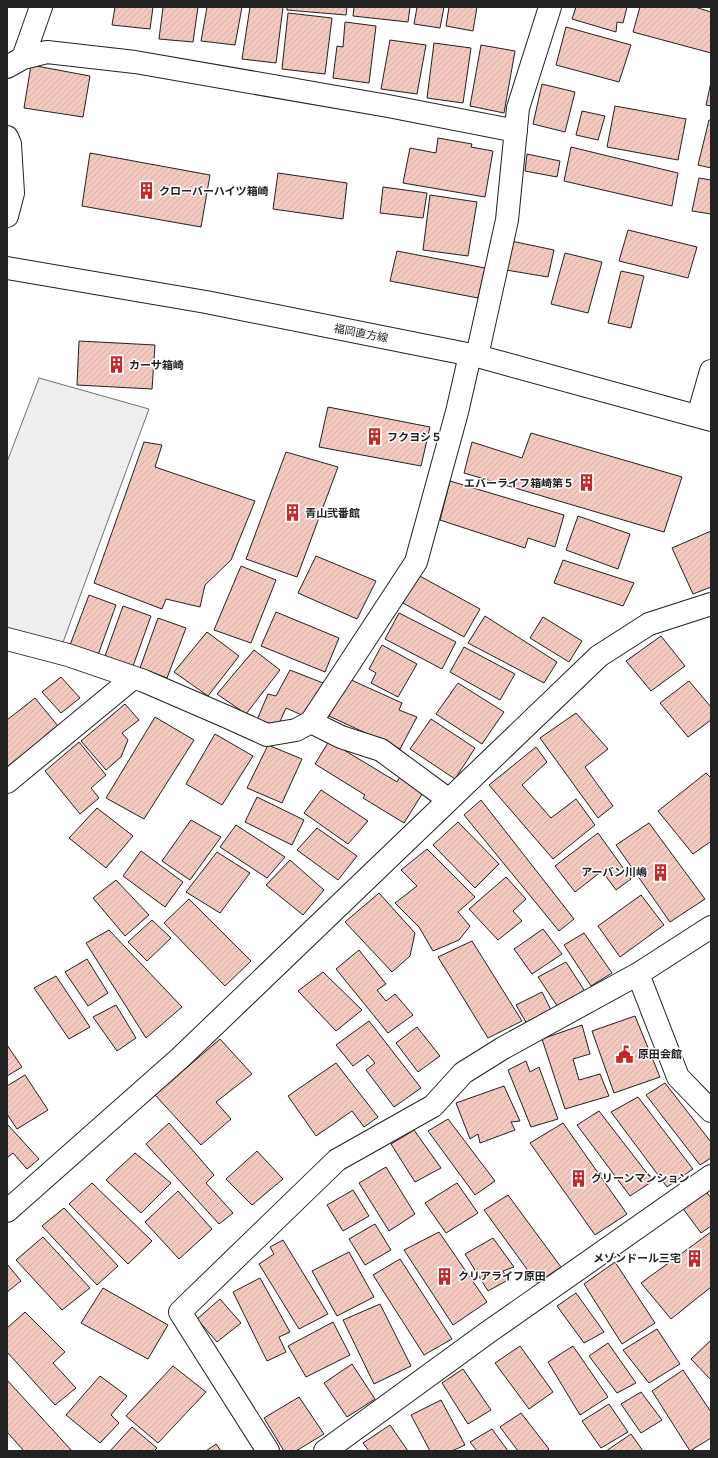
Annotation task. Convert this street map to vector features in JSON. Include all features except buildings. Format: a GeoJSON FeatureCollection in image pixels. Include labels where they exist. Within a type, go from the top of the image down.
{"type":"FeatureCollection","features":[{"type":"Feature","properties":{"kind":"street"},"geometry":{"type":"LineString","coordinates":[[15,63],[41,7]]}},
{"type":"Feature","properties":{"kind":"street"},"geometry":{"type":"LineString","coordinates":[[7,639],[68,656],[133,678],[225,716],[267,736],[296,730],[311,722],[416,562],[474,355],[507,220],[518,108],[550,7]]}},
{"type":"Feature","properties":{"kind":"street"},"geometry":{"type":"LineString","coordinates":[[15,63],[47,52],[135,62],[388,106],[516,131]]}},
{"type":"Feature","properties":{"kind":"street"},"geometry":{"type":"LineString","coordinates":[[7,137],[10,144],[13,193],[7,216]]}},
{"type":"Feature","properties":{"kind":"street","name":"福岡直方線"},"geometry":{"type":"LineString","coordinates":[[7,268],[206,302],[474,355],[705,418]]}},
{"type":"Feature","properties":{"kind":"street"},"geometry":{"type":"LineString","coordinates":[[705,418],[711,371]]}},
{"type":"Feature","properties":{"kind":"street"},"geometry":{"type":"LineString","coordinates":[[7,1210],[180,1058],[449,800],[469,779],[599,656],[650,624],[711,604]]}},
{"type":"Feature","properties":{"kind":"street"},"geometry":{"type":"LineString","coordinates":[[7,782],[133,678]]}},
{"type":"Feature","properties":{"kind":"street"},"geometry":{"type":"LineString","coordinates":[[311,722],[341,737],[381,750],[449,800]]}},
{"type":"Feature","properties":{"kind":"street"},"geometry":{"type":"LineString","coordinates":[[268,1451],[180,1312],[337,1160],[433,1106],[463,1073],[503,1048],[638,974],[711,927]]}},
{"type":"Feature","properties":{"kind":"street"},"geometry":{"type":"LineString","coordinates":[[638,974],[678,1077],[711,1111]]}},
{"type":"Feature","properties":{"kind":"street"},"geometry":{"type":"LineString","coordinates":[[325,1451],[487,1333],[711,1176]]}},
{"type":"Feature","properties":{"kind":"shaded area"},"geometry":{"type":"Polygon","coordinates":[[[39,378],[149,409],[62,645],[7,629],[7,462],[39,378]]]}},
{"type":"Feature","properties":{"kind":"place","name":"クローバーハイツ箱崎"},"geometry":{"type":"Point","coordinates":[146,191]}},
{"type":"Feature","properties":{"kind":"place","name":"カーサ箱崎"},"geometry":{"type":"Point","coordinates":[116,365]}},
{"type":"Feature","properties":{"kind":"place","name":"フクヨシ５"},"geometry":{"type":"Point","coordinates":[374,437]}},
{"type":"Feature","properties":{"kind":"place","name":"エバーライフ箱崎第５"},"geometry":{"type":"Point","coordinates":[587,483]}},
{"type":"Feature","properties":{"kind":"place","name":"青山弐番館"},"geometry":{"type":"Point","coordinates":[292,513]}},
{"type":"Feature","properties":{"kind":"place","name":"アーバン川嶋"},"geometry":{"type":"Point","coordinates":[660,872]}},
{"type":"Feature","properties":{"kind":"place","name":"原田会館"},"geometry":{"type":"Point","coordinates":[625,1054]}},
{"type":"Feature","properties":{"kind":"place","name":"グリーンマンション"},"geometry":{"type":"Point","coordinates":[578,1178]}},
{"type":"Feature","properties":{"kind":"place","name":"メゾンドール三宅"},"geometry":{"type":"Point","coordinates":[694,1258]}},
{"type":"Feature","properties":{"kind":"place","name":"クリアライフ原田"},"geometry":{"type":"Point","coordinates":[445,1276]}}]}
